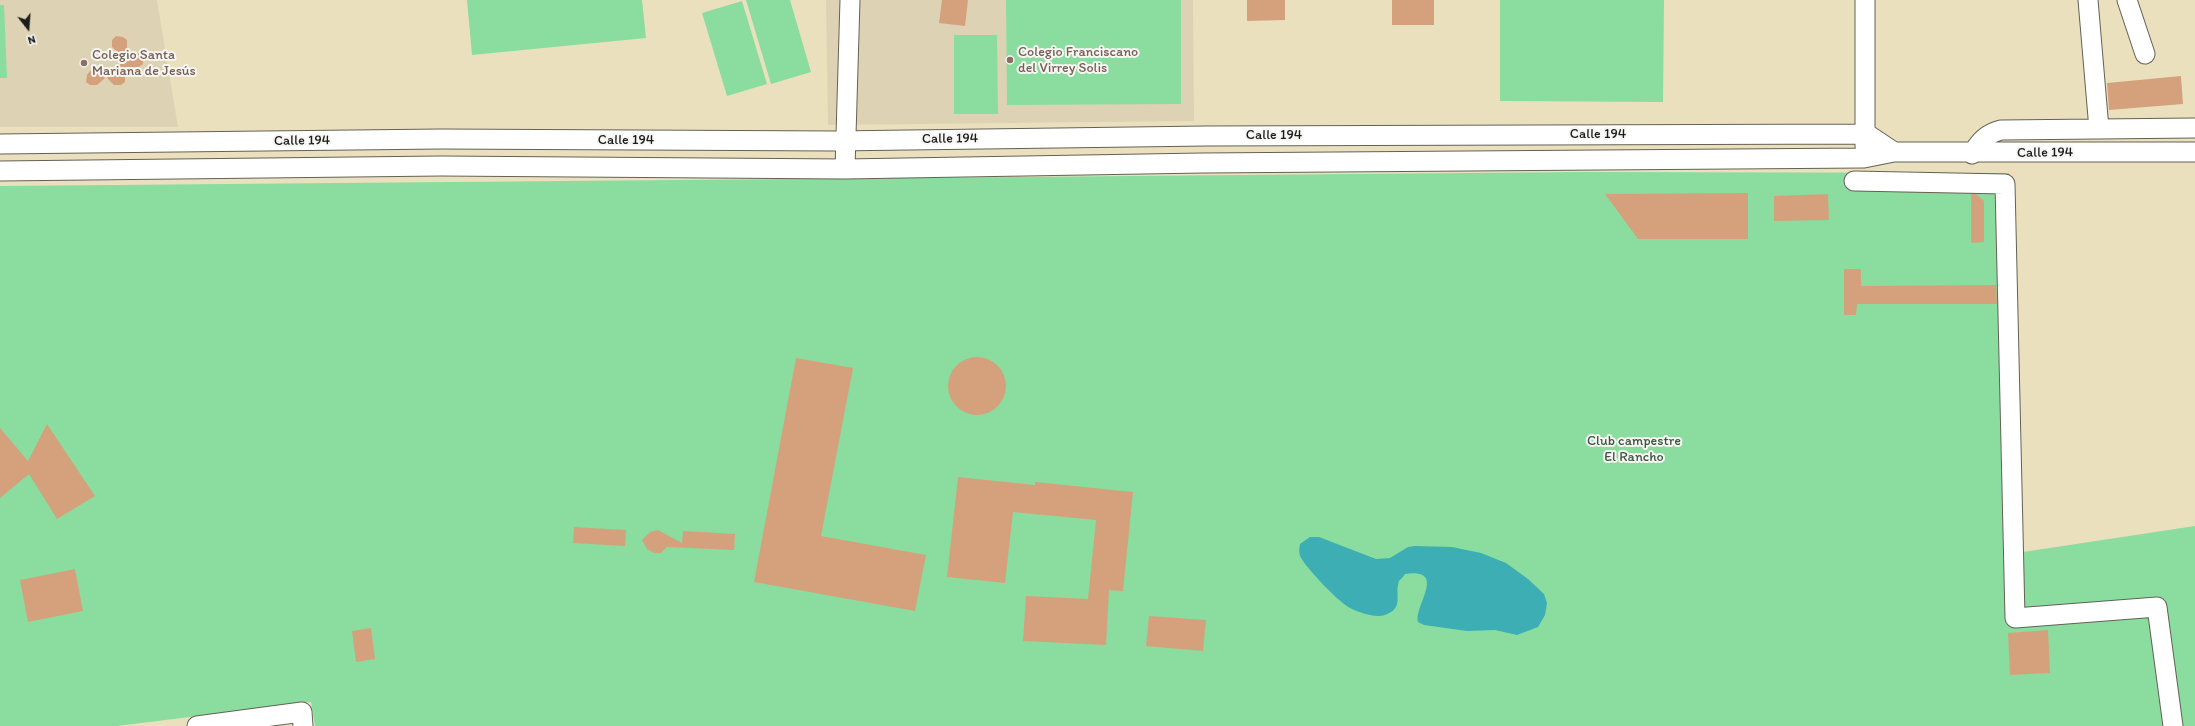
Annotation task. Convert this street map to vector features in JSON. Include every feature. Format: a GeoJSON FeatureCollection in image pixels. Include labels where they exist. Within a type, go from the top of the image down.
{"type":"FeatureCollection","features":[{"type":"Feature","properties":{"kind":"street"},"geometry":{"type":"LineString","coordinates":[[838,0],[840,169]]}},
{"type":"Feature","properties":{"kind":"street"},"geometry":{"type":"LineString","coordinates":[[840,140],[850,0]]}},
{"type":"Feature","properties":{"kind":"street"},"geometry":{"type":"LineString","coordinates":[[1864,158],[1867,134],[1865,0]]}},
{"type":"Feature","properties":{"kind":"street"},"geometry":{"type":"LineString","coordinates":[[2088,0],[2099,129]]}},
{"type":"Feature","properties":{"kind":"street"},"geometry":{"type":"LineString","coordinates":[[2127,0],[2145,54]]}},
{"type":"Feature","properties":{"kind":"street"},"geometry":{"type":"LineString","coordinates":[[1972,154],[1981,140],[1990,133],[2001,130],[2195,128]]}},
{"type":"Feature","properties":{"kind":"street"},"geometry":{"type":"LineString","coordinates":[[1867,134],[1894,152]]}},
{"type":"Feature","properties":{"kind":"street","name":"Calle 194"},"geometry":{"type":"LineString","coordinates":[[0,144],[441,139],[840,140],[1206,136],[1867,134]]}},
{"type":"Feature","properties":{"kind":"street"},"geometry":{"type":"LineString","coordinates":[[441,139],[441,166]]}},
{"type":"Feature","properties":{"kind":"street","name":"Calle 194"},"geometry":{"type":"LineString","coordinates":[[0,171],[441,166],[840,169],[1203,162],[1864,158],[1894,152],[1972,154],[2195,152]]}},
{"type":"Feature","properties":{"kind":"street"},"geometry":{"type":"LineString","coordinates":[[1854,182],[2005,184],[2015,618],[2157,607],[2173,726]]}},
{"type":"Feature","properties":{"kind":"street"},"geometry":{"type":"LineString","coordinates":[[197,726],[302,719]]}},
{"type":"Feature","properties":{"kind":"shaded area","name":"Colegio Santa Mariana de Jesús"},"geometry":{"type":"Polygon","coordinates":[[[0,0],[157,0],[178,127],[0,127],[0,0]]]}},
{"type":"Feature","properties":{"kind":"shaded area","name":"Colegio Franciscano del Virrey Solis"},"geometry":{"type":"Polygon","coordinates":[[[826,0],[1193,0],[1194,121],[828,125],[826,0]]]}},
{"type":"Feature","properties":{"kind":"green space"},"geometry":{"type":"Polygon","coordinates":[[[467,0],[642,0],[646,38],[472,55],[467,0]]]}},
{"type":"Feature","properties":{"kind":"green space"},"geometry":{"type":"Polygon","coordinates":[[[746,0],[790,0],[811,72],[771,84],[746,0]]]}},
{"type":"Feature","properties":{"kind":"green space"},"geometry":{"type":"Polygon","coordinates":[[[1006,0],[1181,0],[1181,104],[1007,105],[1006,0]]]}},
{"type":"Feature","properties":{"kind":"green space"},"geometry":{"type":"Polygon","coordinates":[[[1500,0],[1664,0],[1663,102],[1500,101],[1500,0]]]}},
{"type":"Feature","properties":{"kind":"green space"},"geometry":{"type":"Polygon","coordinates":[[[742,1],[767,84],[727,96],[702,13],[742,1]]]}},
{"type":"Feature","properties":{"kind":"green space"},"geometry":{"type":"Polygon","coordinates":[[[0,5],[4,5],[7,78],[0,78],[0,5]]]}},
{"type":"Feature","properties":{"kind":"green space"},"geometry":{"type":"Polygon","coordinates":[[[954,35],[997,35],[998,114],[954,114],[954,35]]]}},
{"type":"Feature","properties":{"kind":"green space","name":"Club campestre El Rancho"},"geometry":{"type":"Polygon","coordinates":[[[1582,172],[2009,173],[2023,552],[2195,526],[2195,726],[315,726],[311,702],[117,726],[0,726],[0,186],[1582,172]]]}},
{"type":"Feature","properties":{"kind":"water"},"geometry":{"type":"Polygon","coordinates":[[[1310,537],[1319,537],[1376,559],[1390,558],[1408,547],[1415,546],[1452,547],[1481,553],[1506,563],[1528,579],[1544,594],[1547,603],[1545,615],[1538,627],[1517,635],[1495,630],[1467,631],[1424,625],[1418,622],[1418,615],[1427,582],[1425,577],[1418,574],[1405,574],[1399,581],[1397,605],[1391,612],[1381,616],[1364,613],[1352,609],[1340,601],[1303,561],[1300,555],[1300,544],[1310,537]]]}},
{"type":"Feature","properties":{"kind":"building"},"geometry":{"type":"Polygon","coordinates":[[[942,0],[968,0],[965,26],[939,23],[942,0]]]}},
{"type":"Feature","properties":{"kind":"building"},"geometry":{"type":"Polygon","coordinates":[[[1247,0],[1285,0],[1285,20],[1247,21],[1247,0]]]}},
{"type":"Feature","properties":{"kind":"building"},"geometry":{"type":"Polygon","coordinates":[[[1392,0],[1434,0],[1434,25],[1392,25],[1392,0]]]}},
{"type":"Feature","properties":{"kind":"building"},"geometry":{"type":"Polygon","coordinates":[[[116,36],[123,37],[127,40],[127,53],[139,53],[143,57],[143,64],[139,67],[125,67],[125,82],[121,85],[114,85],[107,78],[125,59],[112,47],[112,40],[116,36]]]}},
{"type":"Feature","properties":{"kind":"building"},"geometry":{"type":"Polygon","coordinates":[[[90,71],[97,71],[105,78],[97,85],[90,85],[86,82],[87,75],[90,71]]]}},
{"type":"Feature","properties":{"kind":"building"},"geometry":{"type":"Polygon","coordinates":[[[2181,76],[2183,104],[2109,110],[2107,83],[2181,76]]]}},
{"type":"Feature","properties":{"kind":"building"},"geometry":{"type":"Polygon","coordinates":[[[1748,193],[1748,239],[1638,239],[1605,194],[1748,193]]]}},
{"type":"Feature","properties":{"kind":"building"},"geometry":{"type":"Polygon","coordinates":[[[1828,194],[1829,220],[1774,221],[1774,196],[1828,194]]]}},
{"type":"Feature","properties":{"kind":"building"},"geometry":{"type":"Polygon","coordinates":[[[1971,194],[1976,194],[1984,201],[1984,242],[1971,243],[1971,194]]]}},
{"type":"Feature","properties":{"kind":"building"},"geometry":{"type":"Polygon","coordinates":[[[1844,269],[1861,269],[1861,286],[1996,285],[1997,304],[1857,304],[1856,315],[1844,315],[1844,269]]]}},
{"type":"Feature","properties":{"kind":"building"},"geometry":{"type":"Polygon","coordinates":[[[971,357],[983,357],[993,361],[1002,370],[1006,380],[1006,392],[998,407],[983,415],[971,415],[961,411],[952,402],[948,392],[948,380],[952,370],[961,361],[971,357]]]}},
{"type":"Feature","properties":{"kind":"building"},"geometry":{"type":"Polygon","coordinates":[[[796,358],[853,368],[821,536],[926,555],[915,611],[754,582],[796,358]]]}},
{"type":"Feature","properties":{"kind":"building"},"geometry":{"type":"Polygon","coordinates":[[[47,424],[95,496],[57,519],[29,474],[0,498],[0,428],[28,461],[47,424]]]}},
{"type":"Feature","properties":{"kind":"building"},"geometry":{"type":"Polygon","coordinates":[[[958,477],[1035,485],[1035,482],[1133,492],[1123,591],[1109,590],[1106,645],[1023,641],[1026,596],[1088,599],[1096,520],[1013,512],[1005,583],[947,577],[958,477]]]}},
{"type":"Feature","properties":{"kind":"building"},"geometry":{"type":"Polygon","coordinates":[[[574,527],[626,530],[625,546],[573,543],[574,527]]]}},
{"type":"Feature","properties":{"kind":"building"},"geometry":{"type":"Polygon","coordinates":[[[658,530],[682,543],[683,531],[735,534],[734,550],[667,547],[661,553],[654,553],[647,549],[642,540],[650,532],[658,530]]]}},
{"type":"Feature","properties":{"kind":"building"},"geometry":{"type":"Polygon","coordinates":[[[75,569],[83,611],[28,622],[20,580],[75,569]]]}},
{"type":"Feature","properties":{"kind":"building"},"geometry":{"type":"Polygon","coordinates":[[[1149,616],[1206,620],[1203,651],[1146,646],[1149,616]]]}},
{"type":"Feature","properties":{"kind":"building"},"geometry":{"type":"Polygon","coordinates":[[[371,628],[375,659],[356,662],[352,631],[371,628]]]}},
{"type":"Feature","properties":{"kind":"building"},"geometry":{"type":"Polygon","coordinates":[[[2048,630],[2050,673],[2010,675],[2008,633],[2048,630]]]}},
{"type":"Feature","properties":{"kind":"place","name":"Colegio Franciscano del Virrey Solis"},"geometry":{"type":"Point","coordinates":[1010,60]}},
{"type":"Feature","properties":{"kind":"place","name":"Colegio Santa Mariana de Jesús"},"geometry":{"type":"Point","coordinates":[84,63]}}]}
